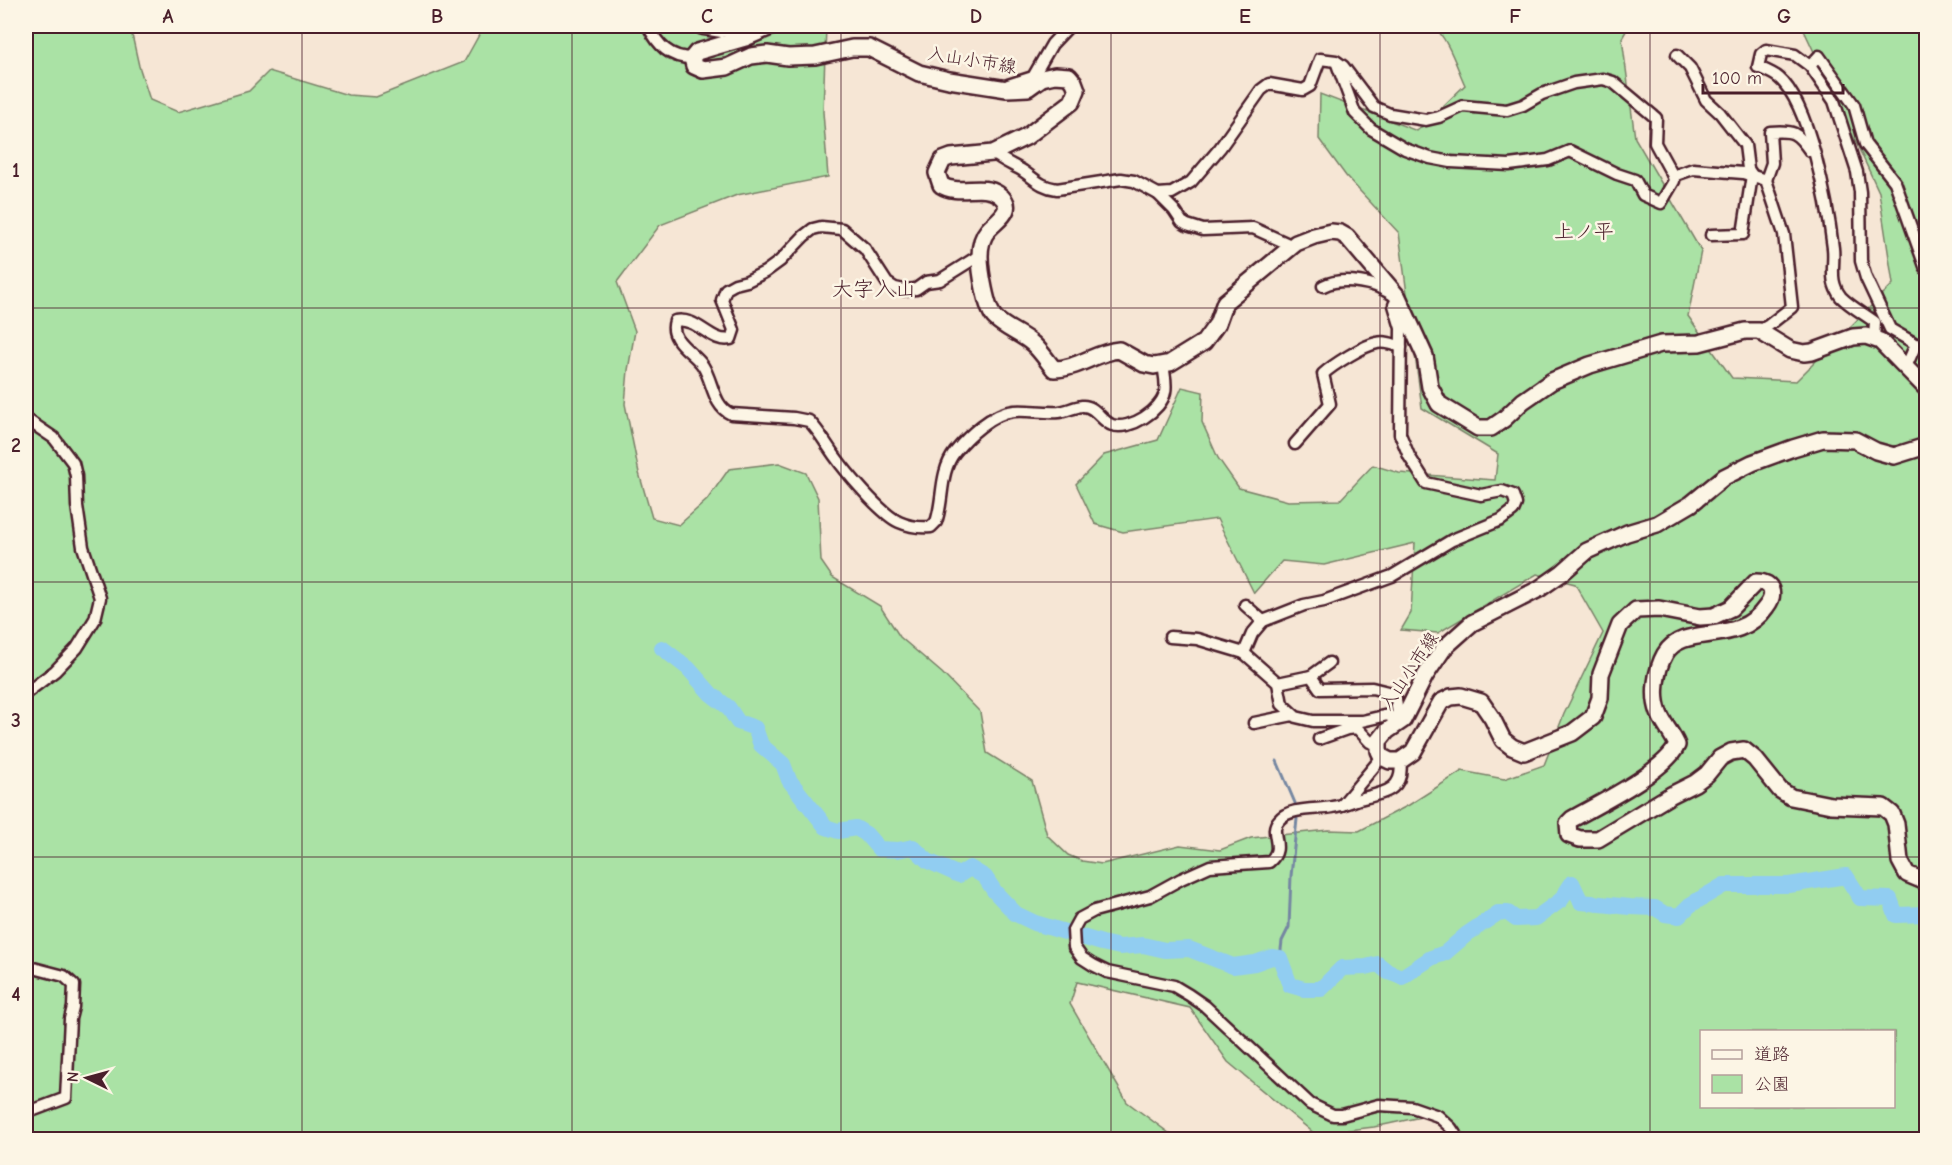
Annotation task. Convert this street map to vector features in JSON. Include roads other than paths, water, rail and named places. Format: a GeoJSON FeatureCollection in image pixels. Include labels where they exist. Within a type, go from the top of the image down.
{"type":"FeatureCollection","features":[{"type":"Feature","properties":{"kind":"main road"},"geometry":{"type":"LineString","coordinates":[[703,26],[722,29],[738,26]]}},
{"type":"Feature","properties":{"kind":"main road"},"geometry":{"type":"LineString","coordinates":[[692,58],[697,52],[745,38],[773,26]]}},
{"type":"Feature","properties":{"kind":"main road","name":"入山小市線"},"geometry":{"type":"LineString","coordinates":[[692,58],[694,66],[703,70],[728,67],[751,56],[815,56],[852,48],[869,48],[919,73],[1007,89],[1028,88],[1042,78],[1055,75],[1069,76],[1077,90],[1072,102],[1043,126],[993,153],[951,157],[943,160],[937,173],[941,185],[947,189],[987,190],[999,195],[1004,201],[1006,208],[1003,218],[988,230],[982,241],[980,255],[985,292],[994,317],[1033,343],[1054,369],[1066,369],[1093,357],[1119,350],[1143,364],[1154,366],[1163,364]]}},
{"type":"Feature","properties":{"kind":"main road"},"geometry":{"type":"LineString","coordinates":[[1163,364],[1170,363],[1204,342],[1217,324],[1225,302],[1293,246],[1314,236],[1331,232],[1347,237],[1398,297],[1425,356],[1430,387],[1439,404],[1478,428],[1491,428],[1523,401],[1552,381],[1590,366],[1661,344],[1699,344],[1745,331],[1758,331],[1791,350],[1804,352],[1812,352],[1853,337],[1866,336],[1880,341],[1926,388]]}},
{"type":"Feature","properties":{"kind":"main road","name":"入山小市線"},"geometry":{"type":"LineString","coordinates":[[1381,751],[1379,741],[1387,731],[1403,720],[1425,676],[1444,648],[1472,623],[1539,589],[1587,551],[1627,533],[1657,524],[1691,504],[1724,477],[1792,448],[1823,439],[1855,440],[1876,451],[1894,456],[1926,447]]}},
{"type":"Feature","properties":{"kind":"main road"},"geometry":{"type":"LineString","coordinates":[[1381,751],[1390,761],[1400,761],[1413,752],[1441,702],[1451,697],[1461,696],[1480,702],[1492,718],[1503,740],[1524,752],[1572,733],[1593,717],[1600,698],[1601,674],[1620,625],[1636,610],[1659,609],[1700,617],[1714,616],[1731,608],[1756,582],[1762,582],[1767,584],[1771,590],[1771,597],[1761,614],[1746,626],[1731,632],[1683,639],[1671,647],[1664,656],[1656,680],[1655,696],[1659,713],[1677,745],[1674,752],[1656,768],[1609,801],[1572,819],[1568,823],[1569,835],[1580,839],[1598,839],[1695,783],[1707,774],[1720,758],[1731,752],[1744,750],[1755,759],[1780,790],[1791,797],[1846,807],[1883,807],[1892,814],[1896,824],[1900,861],[1907,874],[1926,882]]}},
{"type":"Feature","properties":{"kind":"street"},"geometry":{"type":"LineString","coordinates":[[648,26],[671,55],[679,58],[692,58]]}},
{"type":"Feature","properties":{"kind":"street"},"geometry":{"type":"LineString","coordinates":[[1007,89],[1008,85],[1033,77],[1053,44],[1070,26]]}},
{"type":"Feature","properties":{"kind":"street"},"geometry":{"type":"LineString","coordinates":[[1874,339],[1875,322],[1841,296],[1831,274],[1833,250],[1824,196],[1808,130],[1796,102],[1779,79],[1758,67],[1761,54],[1766,50],[1795,55],[1810,66],[1834,101],[1857,172],[1860,192],[1861,261],[1866,278],[1890,329],[1916,344],[1906,366]]}},
{"type":"Feature","properties":{"kind":"street"},"geometry":{"type":"LineString","coordinates":[[1677,55],[1690,68],[1706,100],[1720,113],[1745,145],[1748,169],[1752,175],[1743,234],[1711,235]]}},
{"type":"Feature","properties":{"kind":"street"},"geometry":{"type":"LineString","coordinates":[[1810,66],[1819,56],[1854,105],[1865,144],[1895,182],[1926,269]]}},
{"type":"Feature","properties":{"kind":"street"},"geometry":{"type":"LineString","coordinates":[[1158,194],[1172,192],[1191,182],[1220,148],[1261,90],[1269,84],[1304,90],[1310,86],[1320,59],[1336,61],[1343,66],[1374,107],[1390,114],[1426,120],[1463,106],[1507,110],[1574,83],[1603,79],[1612,82],[1656,118],[1655,142],[1674,182],[1661,203],[1643,195],[1635,180],[1617,174],[1570,151],[1548,160],[1509,165],[1451,162],[1430,158],[1405,149],[1371,129],[1355,113],[1336,61]]}},
{"type":"Feature","properties":{"kind":"street"},"geometry":{"type":"LineString","coordinates":[[1758,331],[1792,307],[1784,234],[1766,180],[1772,163],[1770,132],[1788,130],[1804,141],[1809,150],[1814,153]]}},
{"type":"Feature","properties":{"kind":"street"},"geometry":{"type":"LineString","coordinates":[[993,153],[1048,188],[1057,189],[1121,179],[1134,181],[1158,194],[1182,222],[1194,228],[1203,230],[1253,228],[1293,246]]}},
{"type":"Feature","properties":{"kind":"street"},"geometry":{"type":"LineString","coordinates":[[1673,176],[1693,169],[1752,175],[1766,180]]}},
{"type":"Feature","properties":{"kind":"street"},"geometry":{"type":"LineString","coordinates":[[980,255],[940,280],[926,282],[916,289],[904,290],[887,283],[864,249],[848,233],[838,227],[821,227],[813,229],[804,236],[772,267],[753,279],[726,289],[722,300],[734,330],[731,339],[719,339],[695,324],[682,320],[675,321],[673,329],[677,340],[703,366],[722,409],[731,414],[809,421],[851,478],[866,494],[895,520],[924,528],[931,527],[936,522],[950,458],[992,419],[1013,411],[1060,412],[1082,406],[1095,411],[1108,424],[1116,426],[1130,424],[1144,418],[1155,408],[1165,393],[1163,364]]}},
{"type":"Feature","properties":{"kind":"street"},"geometry":{"type":"LineString","coordinates":[[1244,653],[1252,634],[1263,621],[1392,576],[1452,540],[1501,520],[1513,511],[1516,504],[1513,495],[1502,491],[1481,495],[1426,483],[1409,456],[1400,434],[1401,328],[1394,305],[1398,297],[1376,286],[1346,281],[1332,281],[1323,286]]}},
{"type":"Feature","properties":{"kind":"street"},"geometry":{"type":"LineString","coordinates":[[1295,444],[1330,404],[1323,374],[1333,366],[1376,343],[1388,343],[1401,347]]}},
{"type":"Feature","properties":{"kind":"street"},"geometry":{"type":"LineString","coordinates":[[26,419],[54,438],[73,463],[83,547],[100,598],[95,619],[77,648],[56,671],[26,693]]}},
{"type":"Feature","properties":{"kind":"street"},"geometry":{"type":"LineString","coordinates":[[1245,604],[1263,621]]}},
{"type":"Feature","properties":{"kind":"street"},"geometry":{"type":"LineString","coordinates":[[1170,637],[1197,639],[1244,653],[1278,683],[1282,704],[1293,715]]}},
{"type":"Feature","properties":{"kind":"street"},"geometry":{"type":"LineString","coordinates":[[1278,683],[1311,676],[1329,663]]}},
{"type":"Feature","properties":{"kind":"street"},"geometry":{"type":"LineString","coordinates":[[1311,676],[1320,689],[1372,688],[1392,693],[1396,699],[1399,723]]}},
{"type":"Feature","properties":{"kind":"street"},"geometry":{"type":"LineString","coordinates":[[1254,723],[1293,715],[1313,721],[1362,721],[1388,715],[1399,723]]}},
{"type":"Feature","properties":{"kind":"street"},"geometry":{"type":"LineString","coordinates":[[1319,739],[1347,729],[1357,728],[1381,751],[1342,805]]}},
{"type":"Feature","properties":{"kind":"street"},"geometry":{"type":"LineString","coordinates":[[1400,761],[1401,777],[1393,789],[1342,805],[1295,811],[1279,819],[1274,830],[1278,846],[1276,856],[1269,862],[1210,866],[1150,896],[1085,914],[1074,924],[1072,938],[1074,947],[1087,962],[1107,972],[1174,986],[1205,1006],[1310,1104],[1323,1111],[1333,1115],[1342,1115],[1379,1105],[1413,1107],[1438,1116],[1451,1128],[1459,1140]]}},
{"type":"Feature","properties":{"kind":"street"},"geometry":{"type":"LineString","coordinates":[[26,966],[64,976],[74,985],[66,1098],[26,1113]]}},
{"type":"Feature","properties":{"kind":"waterway"},"geometry":{"type":"LineString","coordinates":[[662,648],[688,668],[711,694],[728,707],[738,722],[755,728],[761,745],[783,764],[789,780],[826,827],[838,831],[856,828],[866,834],[879,849],[898,850],[913,847],[928,861],[959,875],[970,868],[985,877],[995,892],[1016,914],[1035,923],[1120,947],[1143,945],[1165,950],[1189,949],[1233,966],[1255,963],[1272,957],[1280,958],[1290,985],[1304,989],[1321,989],[1342,968],[1378,964],[1388,972],[1402,977],[1431,958],[1445,953],[1467,934],[1498,913],[1508,913],[1516,919],[1536,918],[1561,900],[1572,883],[1581,902],[1655,908],[1665,914],[1679,916],[1690,905],[1724,885],[1789,885],[1846,876],[1860,898],[1890,899],[1896,915],[1926,914]]}},
{"type":"Feature","properties":{"kind":"waterway"},"geometry":{"type":"LineString","coordinates":[[1277,761],[1295,803]]}},
{"type":"Feature","properties":{"kind":"waterway"},"geometry":{"type":"LineString","coordinates":[[1280,958],[1282,941],[1289,927],[1297,819]]}},
{"type":"Feature","properties":{"kind":"district","name":"上ノ平"},"geometry":{"type":"Point","coordinates":[1584,231]}},
{"type":"Feature","properties":{"kind":"district","name":"大字入山"},"geometry":{"type":"Point","coordinates":[874,289]}}]}
